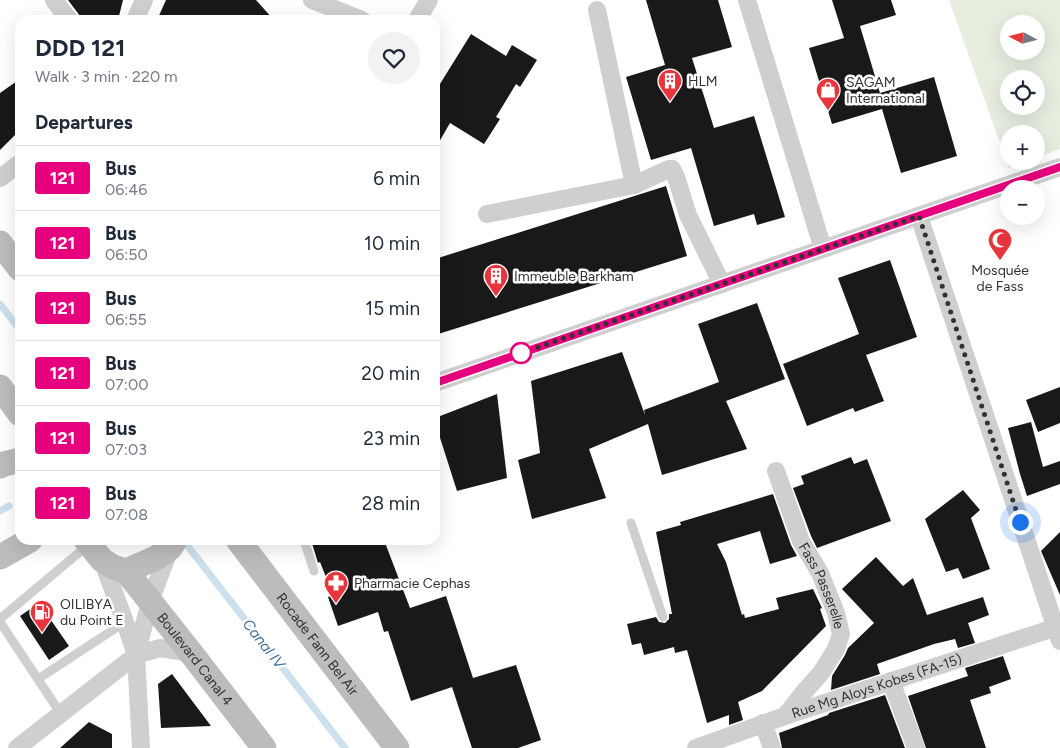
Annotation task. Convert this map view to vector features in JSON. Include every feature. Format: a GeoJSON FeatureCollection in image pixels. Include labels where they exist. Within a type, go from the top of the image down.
{"type":"FeatureCollection","features":[{"type":"Feature","properties":{"kind":"main road"},"geometry":{"type":"LineString","coordinates":[[0,243],[15,263]]}},
{"type":"Feature","properties":{"kind":"main road"},"geometry":{"type":"LineString","coordinates":[[0,387],[15,407]]}},
{"type":"Feature","properties":{"kind":"main road"},"geometry":{"type":"LineString","coordinates":[[0,466],[15,461]]}},
{"type":"Feature","properties":{"kind":"main road"},"geometry":{"type":"LineString","coordinates":[[0,557],[21,545]]}},
{"type":"Feature","properties":{"kind":"main road"},"geometry":{"type":"LineString","coordinates":[[93,548],[113,567],[126,571],[156,558],[172,545]]}},
{"type":"Feature","properties":{"kind":"main road","name":"Rocade Fann Bel Air"},"geometry":{"type":"LineString","coordinates":[[242,545],[397,748]]}},
{"type":"Feature","properties":{"kind":"main road","name":"Boulevard Canal 4"},"geometry":{"type":"LineString","coordinates":[[126,571],[264,748]]}},
{"type":"Feature","properties":{"kind":"street"},"geometry":{"type":"LineString","coordinates":[[54,0],[65,15]]}},
{"type":"Feature","properties":{"kind":"street"},"geometry":{"type":"LineString","coordinates":[[137,15],[144,0]]}},
{"type":"Feature","properties":{"kind":"street"},"geometry":{"type":"LineString","coordinates":[[312,0],[350,15]]}},
{"type":"Feature","properties":{"kind":"street"},"geometry":{"type":"LineString","coordinates":[[419,15],[429,0]]}},
{"type":"Feature","properties":{"kind":"street"},"geometry":{"type":"LineString","coordinates":[[746,0],[823,249]]}},
{"type":"Feature","properties":{"kind":"street"},"geometry":{"type":"LineString","coordinates":[[597,10],[634,185]]}},
{"type":"Feature","properties":{"kind":"street"},"geometry":{"type":"LineString","coordinates":[[0,178],[15,167]]}},
{"type":"Feature","properties":{"kind":"street"},"geometry":{"type":"LineString","coordinates":[[440,380],[1060,167]]}},
{"type":"Feature","properties":{"kind":"street"},"geometry":{"type":"LineString","coordinates":[[487,214],[634,185],[672,169],[688,215],[722,284]]}},
{"type":"Feature","properties":{"kind":"street"},"geometry":{"type":"LineString","coordinates":[[919,216],[1058,632]]}},
{"type":"Feature","properties":{"kind":"street","name":"Fass Passerelle"},"geometry":{"type":"LineString","coordinates":[[776,471],[801,541],[820,573],[836,613],[841,634],[836,649],[821,673],[785,716]]}},
{"type":"Feature","properties":{"kind":"street"},"geometry":{"type":"LineString","coordinates":[[136,655],[150,602],[173,545]]}},
{"type":"Feature","properties":{"kind":"street"},"geometry":{"type":"LineString","coordinates":[[93,548],[125,622],[136,655],[141,748]]}},
{"type":"Feature","properties":{"kind":"street","name":"Rue Mg Aloys Kobes (FA-15)"},"geometry":{"type":"LineString","coordinates":[[696,748],[714,745],[763,723],[891,681],[1058,632]]}},
{"type":"Feature","properties":{"kind":"street"},"geometry":{"type":"LineString","coordinates":[[17,748],[136,655],[160,648],[191,653]]}},
{"type":"Feature","properties":{"kind":"street"},"geometry":{"type":"LineString","coordinates":[[891,681],[916,748]]}},
{"type":"Feature","properties":{"kind":"street"},"geometry":{"type":"LineString","coordinates":[[763,723],[772,748]]}},
{"type":"Feature","properties":{"kind":"lane"},"geometry":{"type":"LineString","coordinates":[[631,524],[663,617]]}},
{"type":"Feature","properties":{"kind":"lane"},"geometry":{"type":"LineString","coordinates":[[306,545],[314,571]]}},
{"type":"Feature","properties":{"kind":"lane"},"geometry":{"type":"LineString","coordinates":[[61,714],[0,620],[93,548]]}},
{"type":"Feature","properties":{"kind":"lane"},"geometry":{"type":"LineString","coordinates":[[38,679],[125,622]]}},
{"type":"Feature","properties":{"kind":"shaded area"},"geometry":{"type":"Polygon","coordinates":[[[949,0],[1060,0],[1060,149],[1045,155],[1045,125],[1000,125],[1000,143],[949,0]]]}},
{"type":"Feature","properties":{"kind":"building"},"geometry":{"type":"Polygon","coordinates":[[[68,0],[123,0],[119,15],[79,15],[68,0]]]}},
{"type":"Feature","properties":{"kind":"building"},"geometry":{"type":"Polygon","coordinates":[[[166,0],[256,0],[270,15],[159,15],[166,0]]]}},
{"type":"Feature","properties":{"kind":"building","name":"HLM"},"geometry":{"type":"Polygon","coordinates":[[[646,0],[718,0],[732,47],[692,58],[714,128],[754,116],[785,217],[757,225],[754,214],[714,226],[691,148],[651,160],[626,77],[665,65],[646,0]]]}},
{"type":"Feature","properties":{"kind":"building"},"geometry":{"type":"Polygon","coordinates":[[[832,0],[891,0],[896,15],[860,26],[880,93],[934,77],[957,156],[901,173],[882,109],[832,124],[809,48],[844,38],[832,0]]]}},
{"type":"Feature","properties":{"kind":"building"},"geometry":{"type":"Polygon","coordinates":[[[471,34],[506,56],[512,45],[537,60],[520,87],[516,84],[496,117],[500,119],[484,144],[450,123],[440,140],[440,84],[471,34]]]}},
{"type":"Feature","properties":{"kind":"building"},"geometry":{"type":"Polygon","coordinates":[[[15,82],[15,135],[0,150],[0,93],[15,82]]]}},
{"type":"Feature","properties":{"kind":"building","name":"Immeuble Barkham"},"geometry":{"type":"Polygon","coordinates":[[[666,186],[687,256],[440,333],[440,257],[666,186]]]}},
{"type":"Feature","properties":{"kind":"building"},"geometry":{"type":"Polygon","coordinates":[[[890,260],[917,337],[866,355],[884,401],[855,412],[853,408],[807,426],[783,364],[859,334],[838,278],[890,260]]]}},
{"type":"Feature","properties":{"kind":"building"},"geometry":{"type":"Polygon","coordinates":[[[757,303],[785,379],[726,401],[747,449],[662,475],[648,424],[589,449],[606,498],[532,519],[518,460],[540,453],[531,381],[622,352],[645,415],[644,410],[719,382],[698,324],[757,303]]]}},
{"type":"Feature","properties":{"kind":"building"},"geometry":{"type":"Polygon","coordinates":[[[1060,387],[1060,423],[1038,432],[1026,400],[1060,387]]]}},
{"type":"Feature","properties":{"kind":"building"},"geometry":{"type":"Polygon","coordinates":[[[497,394],[507,478],[457,491],[440,438],[440,416],[497,394]]]}},
{"type":"Feature","properties":{"kind":"building"},"geometry":{"type":"Polygon","coordinates":[[[1031,422],[1043,467],[1060,461],[1060,484],[1027,496],[1008,428],[1031,422]]]}},
{"type":"Feature","properties":{"kind":"building"},"geometry":{"type":"Polygon","coordinates":[[[851,457],[854,464],[867,459],[891,521],[817,548],[793,488],[804,484],[801,476],[851,457]]]}},
{"type":"Feature","properties":{"kind":"building"},"geometry":{"type":"Polygon","coordinates":[[[963,490],[980,510],[971,518],[990,569],[963,579],[958,568],[946,572],[925,519],[963,490]]]}},
{"type":"Feature","properties":{"kind":"building"},"geometry":{"type":"Polygon","coordinates":[[[773,494],[791,545],[797,556],[770,564],[760,531],[717,544],[726,562],[742,615],[744,614],[745,618],[779,609],[776,598],[813,589],[822,608],[820,609],[826,626],[762,691],[738,702],[743,720],[729,725],[729,715],[707,723],[687,650],[675,653],[674,647],[644,655],[641,643],[632,645],[627,624],[656,617],[659,622],[665,623],[669,619],[669,614],[672,614],[656,532],[681,525],[680,522],[773,494]]]}},
{"type":"Feature","properties":{"kind":"building"},"geometry":{"type":"Polygon","coordinates":[[[1060,532],[1060,595],[1041,551],[1060,532]]]}},
{"type":"Feature","properties":{"kind":"building"},"geometry":{"type":"Polygon","coordinates":[[[313,545],[386,545],[410,608],[446,596],[473,678],[516,665],[541,740],[518,748],[472,748],[452,687],[411,701],[388,631],[384,632],[378,612],[338,626],[328,597],[333,595],[320,562],[318,563],[313,545]]]}},
{"type":"Feature","properties":{"kind":"building"},"geometry":{"type":"Polygon","coordinates":[[[876,557],[903,586],[913,578],[927,615],[983,597],[989,615],[968,623],[975,643],[958,648],[955,639],[934,644],[877,664],[880,674],[831,690],[832,676],[848,648],[874,623],[842,589],[876,557]]]}},
{"type":"Feature","properties":{"kind":"building"},"geometry":{"type":"Polygon","coordinates":[[[39,603],[69,646],[49,660],[20,616],[39,603]]]}},
{"type":"Feature","properties":{"kind":"building"},"geometry":{"type":"Polygon","coordinates":[[[1003,656],[1011,679],[989,687],[991,693],[970,700],[986,748],[926,748],[908,696],[968,676],[965,668],[1003,656]]]}},
{"type":"Feature","properties":{"kind":"building"},"geometry":{"type":"Polygon","coordinates":[[[172,674],[211,726],[161,728],[158,684],[172,674]]]}},
{"type":"Feature","properties":{"kind":"building"},"geometry":{"type":"Polygon","coordinates":[[[885,695],[905,748],[782,748],[779,733],[829,713],[885,695]]]}},
{"type":"Feature","properties":{"kind":"building"},"geometry":{"type":"Polygon","coordinates":[[[89,722],[112,734],[112,748],[60,748],[89,722]]]}},
{"type":"Feature","properties":{"kind":"waterway","name":"Canal IV"},"geometry":{"type":"LineString","coordinates":[[0,304],[15,324]]}},
{"type":"Feature","properties":{"kind":"waterway"},"geometry":{"type":"LineString","coordinates":[[0,511],[9,506]]}},
{"type":"Feature","properties":{"kind":"waterway","name":"Canal IV"},"geometry":{"type":"LineString","coordinates":[[187,545],[345,748]]}},
{"type":"Feature","properties":{"kind":"bus line","name":"121"},"geometry":{"type":"LineString","coordinates":[[440,381],[1060,167]]}},
{"type":"Feature","properties":{"kind":"place","name":"HLM"},"geometry":{"type":"Point","coordinates":[670,102]}},
{"type":"Feature","properties":{"kind":"place","name":"SAGAM International"},"geometry":{"type":"Point","coordinates":[828,111]}},
{"type":"Feature","properties":{"kind":"place","name":"Mosquée de Fass"},"geometry":{"type":"Point","coordinates":[1000,261]}},
{"type":"Feature","properties":{"kind":"place","name":"Immeuble Barkham"},"geometry":{"type":"Point","coordinates":[496,297]}},
{"type":"Feature","properties":{"kind":"place","name":"Pharmacie Cephas"},"geometry":{"type":"Point","coordinates":[336,604]}},
{"type":"Feature","properties":{"kind":"place","name":"OILIBYA du Point E"},"geometry":{"type":"Point","coordinates":[42,633]}},
{"type":"Feature","properties":{"kind":"route"},"geometry":{"type":"LineString","coordinates":[[521,353],[919,216],[1020,522]]}}]}
